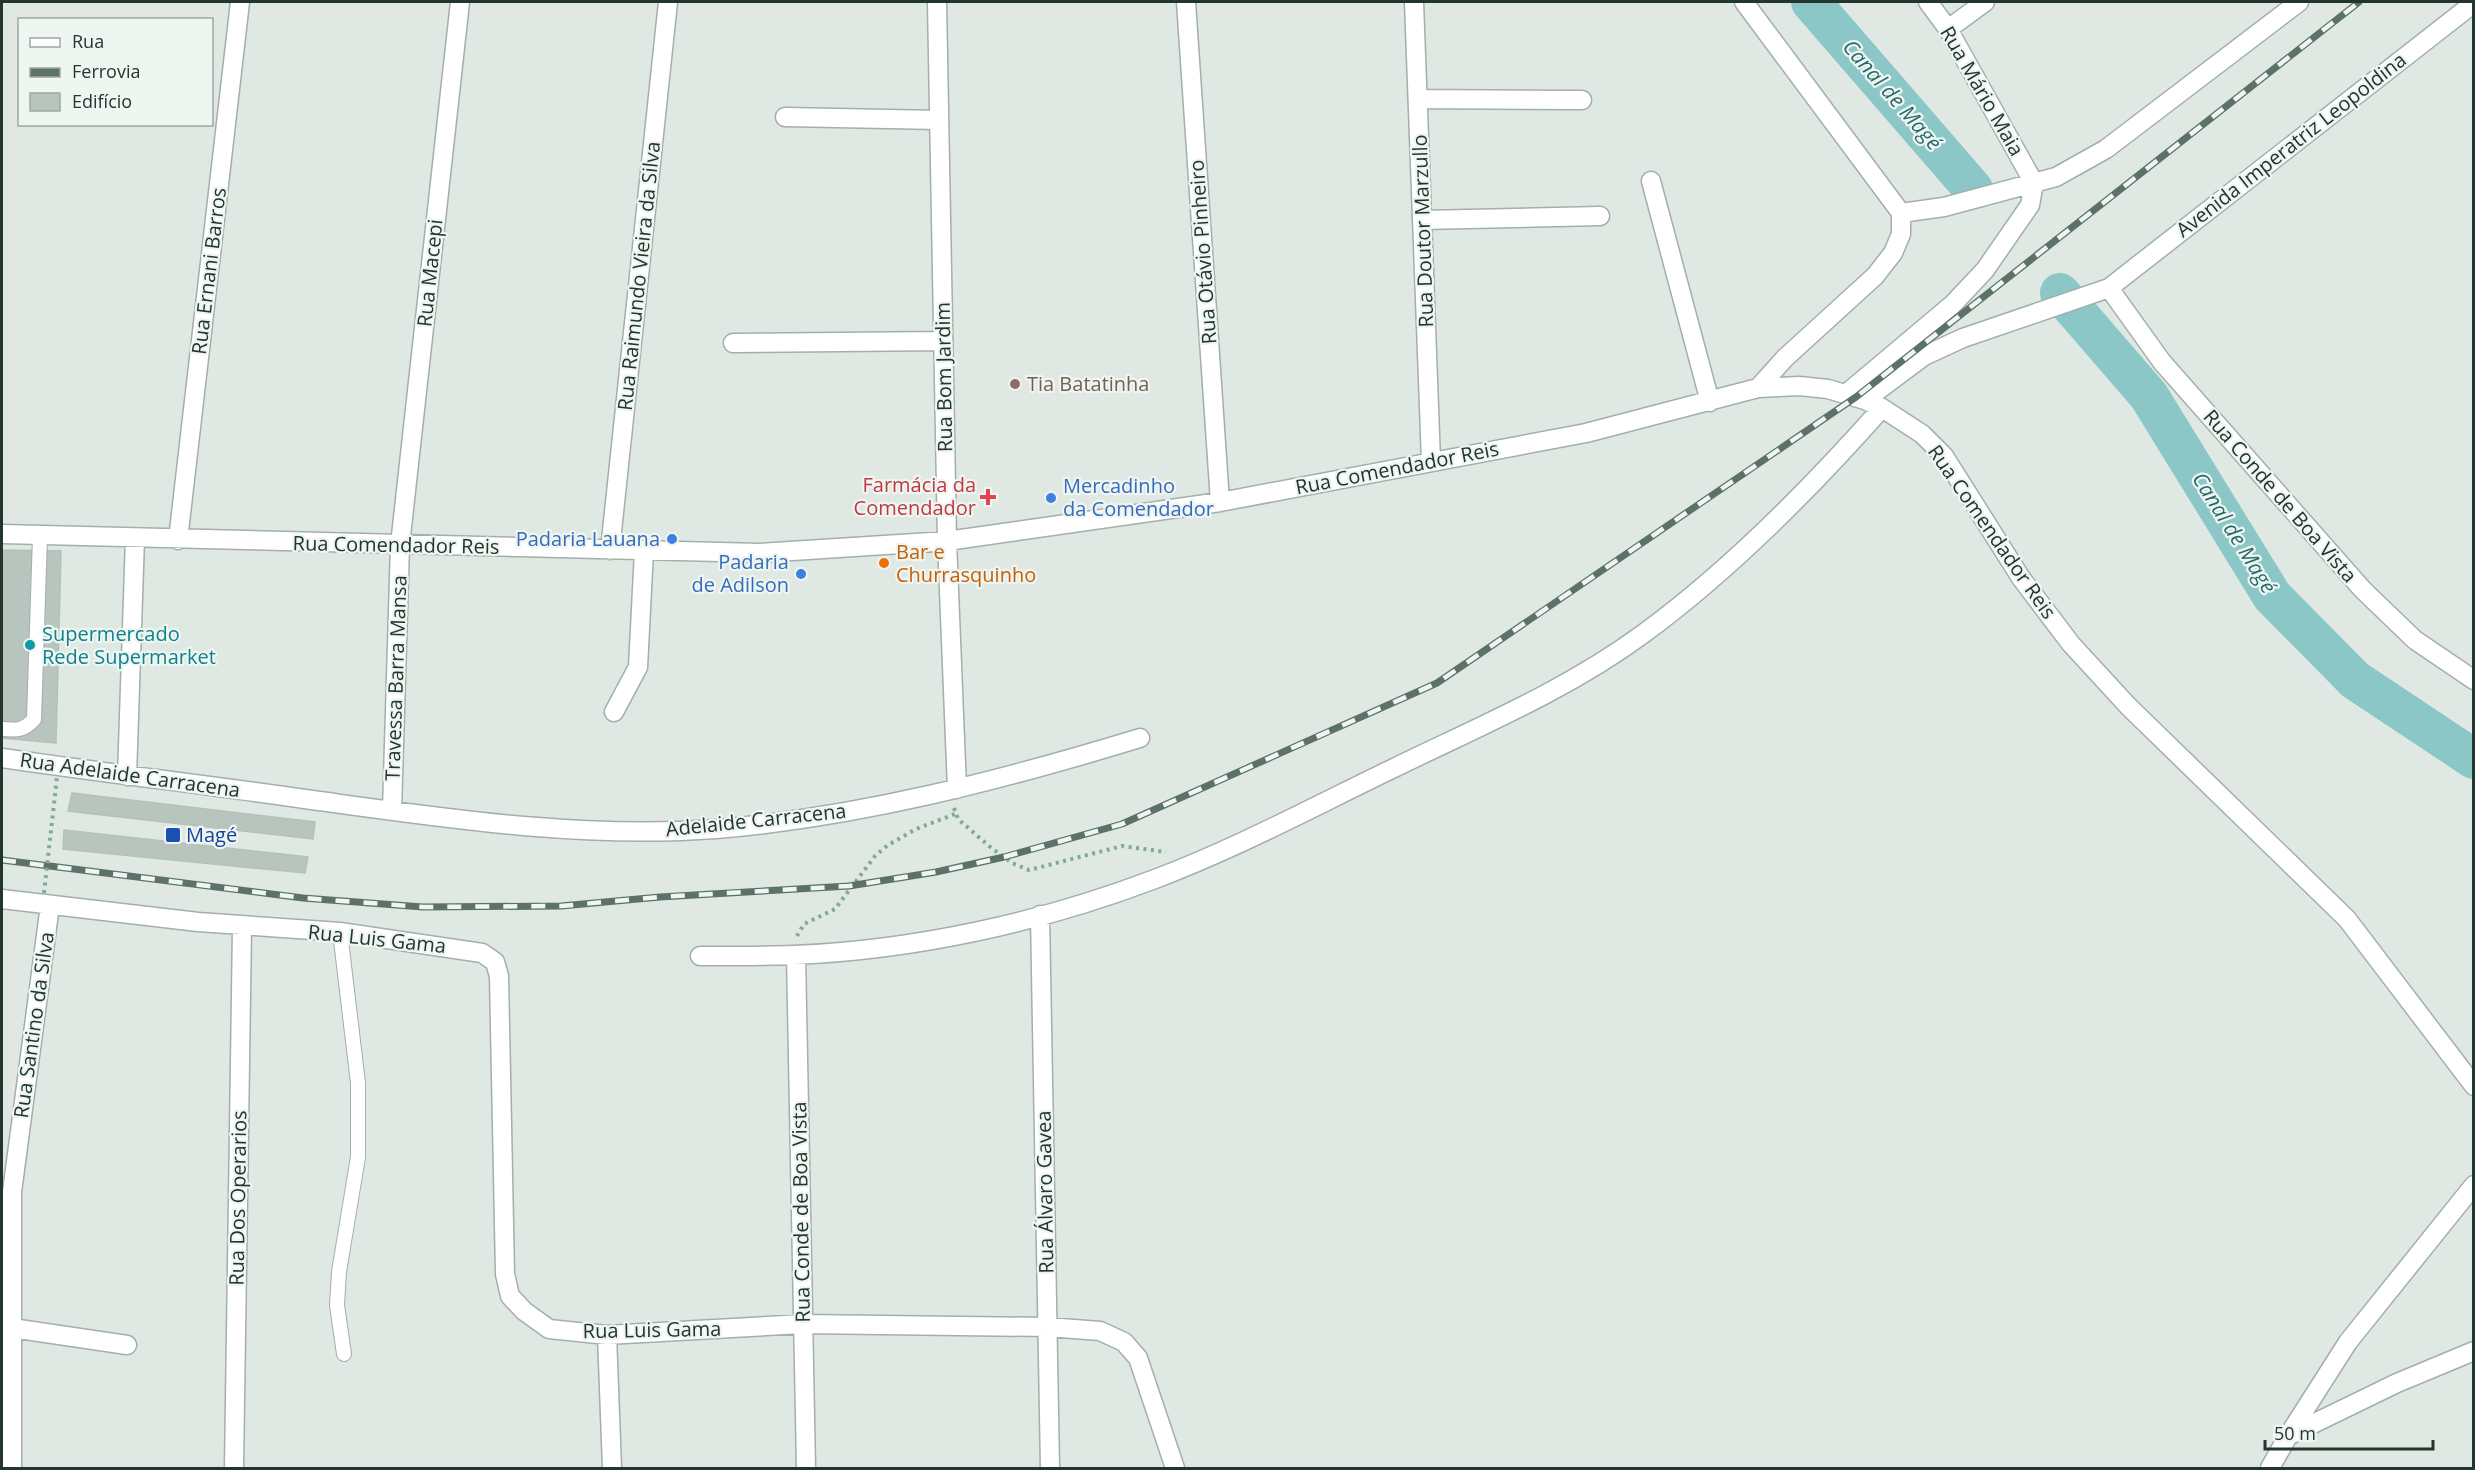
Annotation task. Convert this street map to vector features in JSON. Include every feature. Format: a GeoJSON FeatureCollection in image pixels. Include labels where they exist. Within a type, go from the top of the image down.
{"type":"FeatureCollection","features":[{"type":"Feature","properties":{"kind":"street","name":"Rua Ernani Barros"},"geometry":{"type":"LineString","coordinates":[[178,540],[240,2]]}},
{"type":"Feature","properties":{"kind":"street","name":"Rua Macepi"},"geometry":{"type":"LineString","coordinates":[[400,546],[460,2]]}},
{"type":"Feature","properties":{"kind":"street","name":"Rua Raimundo Vieira da Silva"},"geometry":{"type":"LineString","coordinates":[[609,550],[668,2]]}},
{"type":"Feature","properties":{"kind":"street","name":"Rua Bom Jardim"},"geometry":{"type":"LineString","coordinates":[[937,2],[947,541],[957,789]]}},
{"type":"Feature","properties":{"kind":"street","name":"Rua Otávio Pinheiro"},"geometry":{"type":"LineString","coordinates":[[1186,2],[1220,502]]}},
{"type":"Feature","properties":{"kind":"street","name":"Rua Doutor Marzullo"},"geometry":{"type":"LineString","coordinates":[[1414,2],[1431,461]]}},
{"type":"Feature","properties":{"kind":"street"},"geometry":{"type":"LineString","coordinates":[[1744,2],[1901,213],[1900,234],[1893,253],[1875,276],[1785,358],[1758,388]]}},
{"type":"Feature","properties":{"kind":"street","name":"Rua Mário Maia"},"geometry":{"type":"LineString","coordinates":[[1929,2],[1948,29],[2034,183]]}},
{"type":"Feature","properties":{"kind":"street"},"geometry":{"type":"LineString","coordinates":[[1948,29],[1984,2]]}},
{"type":"Feature","properties":{"kind":"street"},"geometry":{"type":"LineString","coordinates":[[1901,213],[1944,207],[2034,183],[2076,168],[2106,149],[2299,2]]}},
{"type":"Feature","properties":{"kind":"street","name":"Avenida Imperatriz Leopoldina"},"geometry":{"type":"LineString","coordinates":[[1865,400],[1924,356],[1999,324],[2109,288],[2474,3]]}},
{"type":"Feature","properties":{"kind":"street"},"geometry":{"type":"LineString","coordinates":[[1419,99],[1582,100]]}},
{"type":"Feature","properties":{"kind":"street"},"geometry":{"type":"LineString","coordinates":[[784,117],[939,120]]}},
{"type":"Feature","properties":{"kind":"street"},"geometry":{"type":"LineString","coordinates":[[1651,181],[1710,402]]}},
{"type":"Feature","properties":{"kind":"street"},"geometry":{"type":"LineString","coordinates":[[1846,394],[1953,304],[1985,270],[2030,205],[2034,183]]}},
{"type":"Feature","properties":{"kind":"street"},"geometry":{"type":"LineString","coordinates":[[1422,220],[1600,216]]}},
{"type":"Feature","properties":{"kind":"street","name":"Rua Conde de Boa Vista"},"geometry":{"type":"LineString","coordinates":[[2109,288],[2162,362],[2363,590],[2415,640],[2474,680]]}},
{"type":"Feature","properties":{"kind":"street"},"geometry":{"type":"LineString","coordinates":[[733,343],[943,340]]}},
{"type":"Feature","properties":{"kind":"street","name":"Rua Comendador Reis"},"geometry":{"type":"LineString","coordinates":[[2,534],[400,546],[760,553],[947,541],[1220,502],[1586,433],[1758,388],[1799,386],[1846,394],[1882,408],[1922,434],[1944,456],[2021,578],[2071,644],[2128,706],[2347,919],[2474,1086]]}},
{"type":"Feature","properties":{"kind":"street"},"geometry":{"type":"LineString","coordinates":[[700,956],[796,955],[906,943],[1040,915],[1120,891],[1197,861],[1543,696],[1642,635],[1711,578],[1828,468],[1882,408]]}},
{"type":"Feature","properties":{"kind":"street"},"geometry":{"type":"LineString","coordinates":[[127,776],[135,538]]}},
{"type":"Feature","properties":{"kind":"street","name":"Travessa Barra Mansa"},"geometry":{"type":"LineString","coordinates":[[392,811],[400,546]]}},
{"type":"Feature","properties":{"kind":"street"},"geometry":{"type":"LineString","coordinates":[[614,712],[638,667],[644,551]]}},
{"type":"Feature","properties":{"kind":"street","name":"Adelaide Carracena"},"geometry":{"type":"LineString","coordinates":[[258,792],[498,823],[604,830],[715,829],[806,818],[957,789],[1140,738]]}},
{"type":"Feature","properties":{"kind":"street","name":"Rua Adelaide Carracena"},"geometry":{"type":"LineString","coordinates":[[2,758],[258,792]]}},
{"type":"Feature","properties":{"kind":"street","name":"Rua Luis Gama"},"geometry":{"type":"LineString","coordinates":[[2,899],[47,899],[198,922],[242,927],[340,932],[482,953],[495,962],[499,976],[505,1274],[510,1296],[524,1311],[549,1329],[607,1335],[803,1324],[1048,1327],[1100,1331],[1124,1342],[1138,1358],[1174,1468]]}},
{"type":"Feature","properties":{"kind":"street","name":"Rua Santino da Silva"},"geometry":{"type":"LineString","coordinates":[[12,1468],[12,1328],[7,1190],[47,899]]}},
{"type":"Feature","properties":{"kind":"street","name":"Rua Álvaro Gavea"},"geometry":{"type":"LineString","coordinates":[[1040,915],[1050,1468]]}},
{"type":"Feature","properties":{"kind":"street","name":"Rua Dos Operarios"},"geometry":{"type":"LineString","coordinates":[[234,1468],[242,927]]}},
{"type":"Feature","properties":{"kind":"street","name":"Rua Conde de Boa Vista"},"geometry":{"type":"LineString","coordinates":[[796,955],[806,1468]]}},
{"type":"Feature","properties":{"kind":"street"},"geometry":{"type":"LineString","coordinates":[[2270,1468],[2348,1341],[2474,1185]]}},
{"type":"Feature","properties":{"kind":"street"},"geometry":{"type":"LineString","coordinates":[[12,1328],[127,1345]]}},
{"type":"Feature","properties":{"kind":"street"},"geometry":{"type":"LineString","coordinates":[[607,1335],[612,1468]]}},
{"type":"Feature","properties":{"kind":"street"},"geometry":{"type":"LineString","coordinates":[[2288,1436],[2397,1383],[2474,1351]]}},
{"type":"Feature","properties":{"kind":"lane"},"geometry":{"type":"LineString","coordinates":[[2,729],[19,731],[27,727],[34,718],[40,536]]}},
{"type":"Feature","properties":{"kind":"lane"},"geometry":{"type":"LineString","coordinates":[[340,932],[358,1083],[358,1157],[339,1272],[337,1305],[344,1354]]}},
{"type":"Feature","properties":{"kind":"path"},"geometry":{"type":"LineString","coordinates":[[47,899],[57,777]]}},
{"type":"Feature","properties":{"kind":"path"},"geometry":{"type":"LineString","coordinates":[[955,814],[957,789]]}},
{"type":"Feature","properties":{"kind":"path"},"geometry":{"type":"LineString","coordinates":[[955,814],[989,846],[1012,863],[1029,870],[1122,846],[1156,852],[1185,852],[1197,861]]}},
{"type":"Feature","properties":{"kind":"path"},"geometry":{"type":"LineString","coordinates":[[796,955],[799,928],[835,909],[875,856],[916,829],[955,814]]}},
{"type":"Feature","properties":{"kind":"building","name":"Supermercado Rede Supermarket"},"geometry":{"type":"Polygon","coordinates":[[[2,550],[61,551],[56,743],[2,738],[2,550]]]}},
{"type":"Feature","properties":{"kind":"building"},"geometry":{"type":"Polygon","coordinates":[[[72,793],[315,822],[313,839],[68,811],[72,793]]]}},
{"type":"Feature","properties":{"kind":"building"},"geometry":{"type":"Polygon","coordinates":[[[64,830],[308,857],[305,873],[63,849],[64,830]]]}},
{"type":"Feature","properties":{"kind":"waterway","name":"Canal de Magé"},"geometry":{"type":"LineString","coordinates":[[1811,2],[1973,189]]}},
{"type":"Feature","properties":{"kind":"waterway","name":"Canal de Magé"},"geometry":{"type":"LineString","coordinates":[[2060,293],[2149,396],[2272,596],[2355,680],[2474,759]]}},
{"type":"Feature","properties":{"kind":"railway"},"geometry":{"type":"LineString","coordinates":[[2,860],[303,898],[423,907],[561,906],[660,897],[849,886],[936,872],[1004,857],[1122,824],[1437,683],[1856,397],[2359,2]]}},
{"type":"Feature","properties":{"kind":"place","name":"Tia Batatinha"},"geometry":{"type":"Point","coordinates":[1015,384]}},
{"type":"Feature","properties":{"kind":"place","name":"Farmácia da Comendador"},"geometry":{"type":"Point","coordinates":[988,497]}},
{"type":"Feature","properties":{"kind":"place","name":"Mercadinho da Comendador"},"geometry":{"type":"Point","coordinates":[1051,498]}},
{"type":"Feature","properties":{"kind":"place","name":"Padaria Lauana"},"geometry":{"type":"Point","coordinates":[672,539]}},
{"type":"Feature","properties":{"kind":"place","name":"Bar e Churrasquinho"},"geometry":{"type":"Point","coordinates":[884,563]}},
{"type":"Feature","properties":{"kind":"place","name":"Padaria de Adilson"},"geometry":{"type":"Point","coordinates":[801,574]}},
{"type":"Feature","properties":{"kind":"place","name":"Supermercado Rede Supermarket"},"geometry":{"type":"Point","coordinates":[30,645]}},
{"type":"Feature","properties":{"kind":"place","name":"Magé"},"geometry":{"type":"Point","coordinates":[173,835]}}]}
